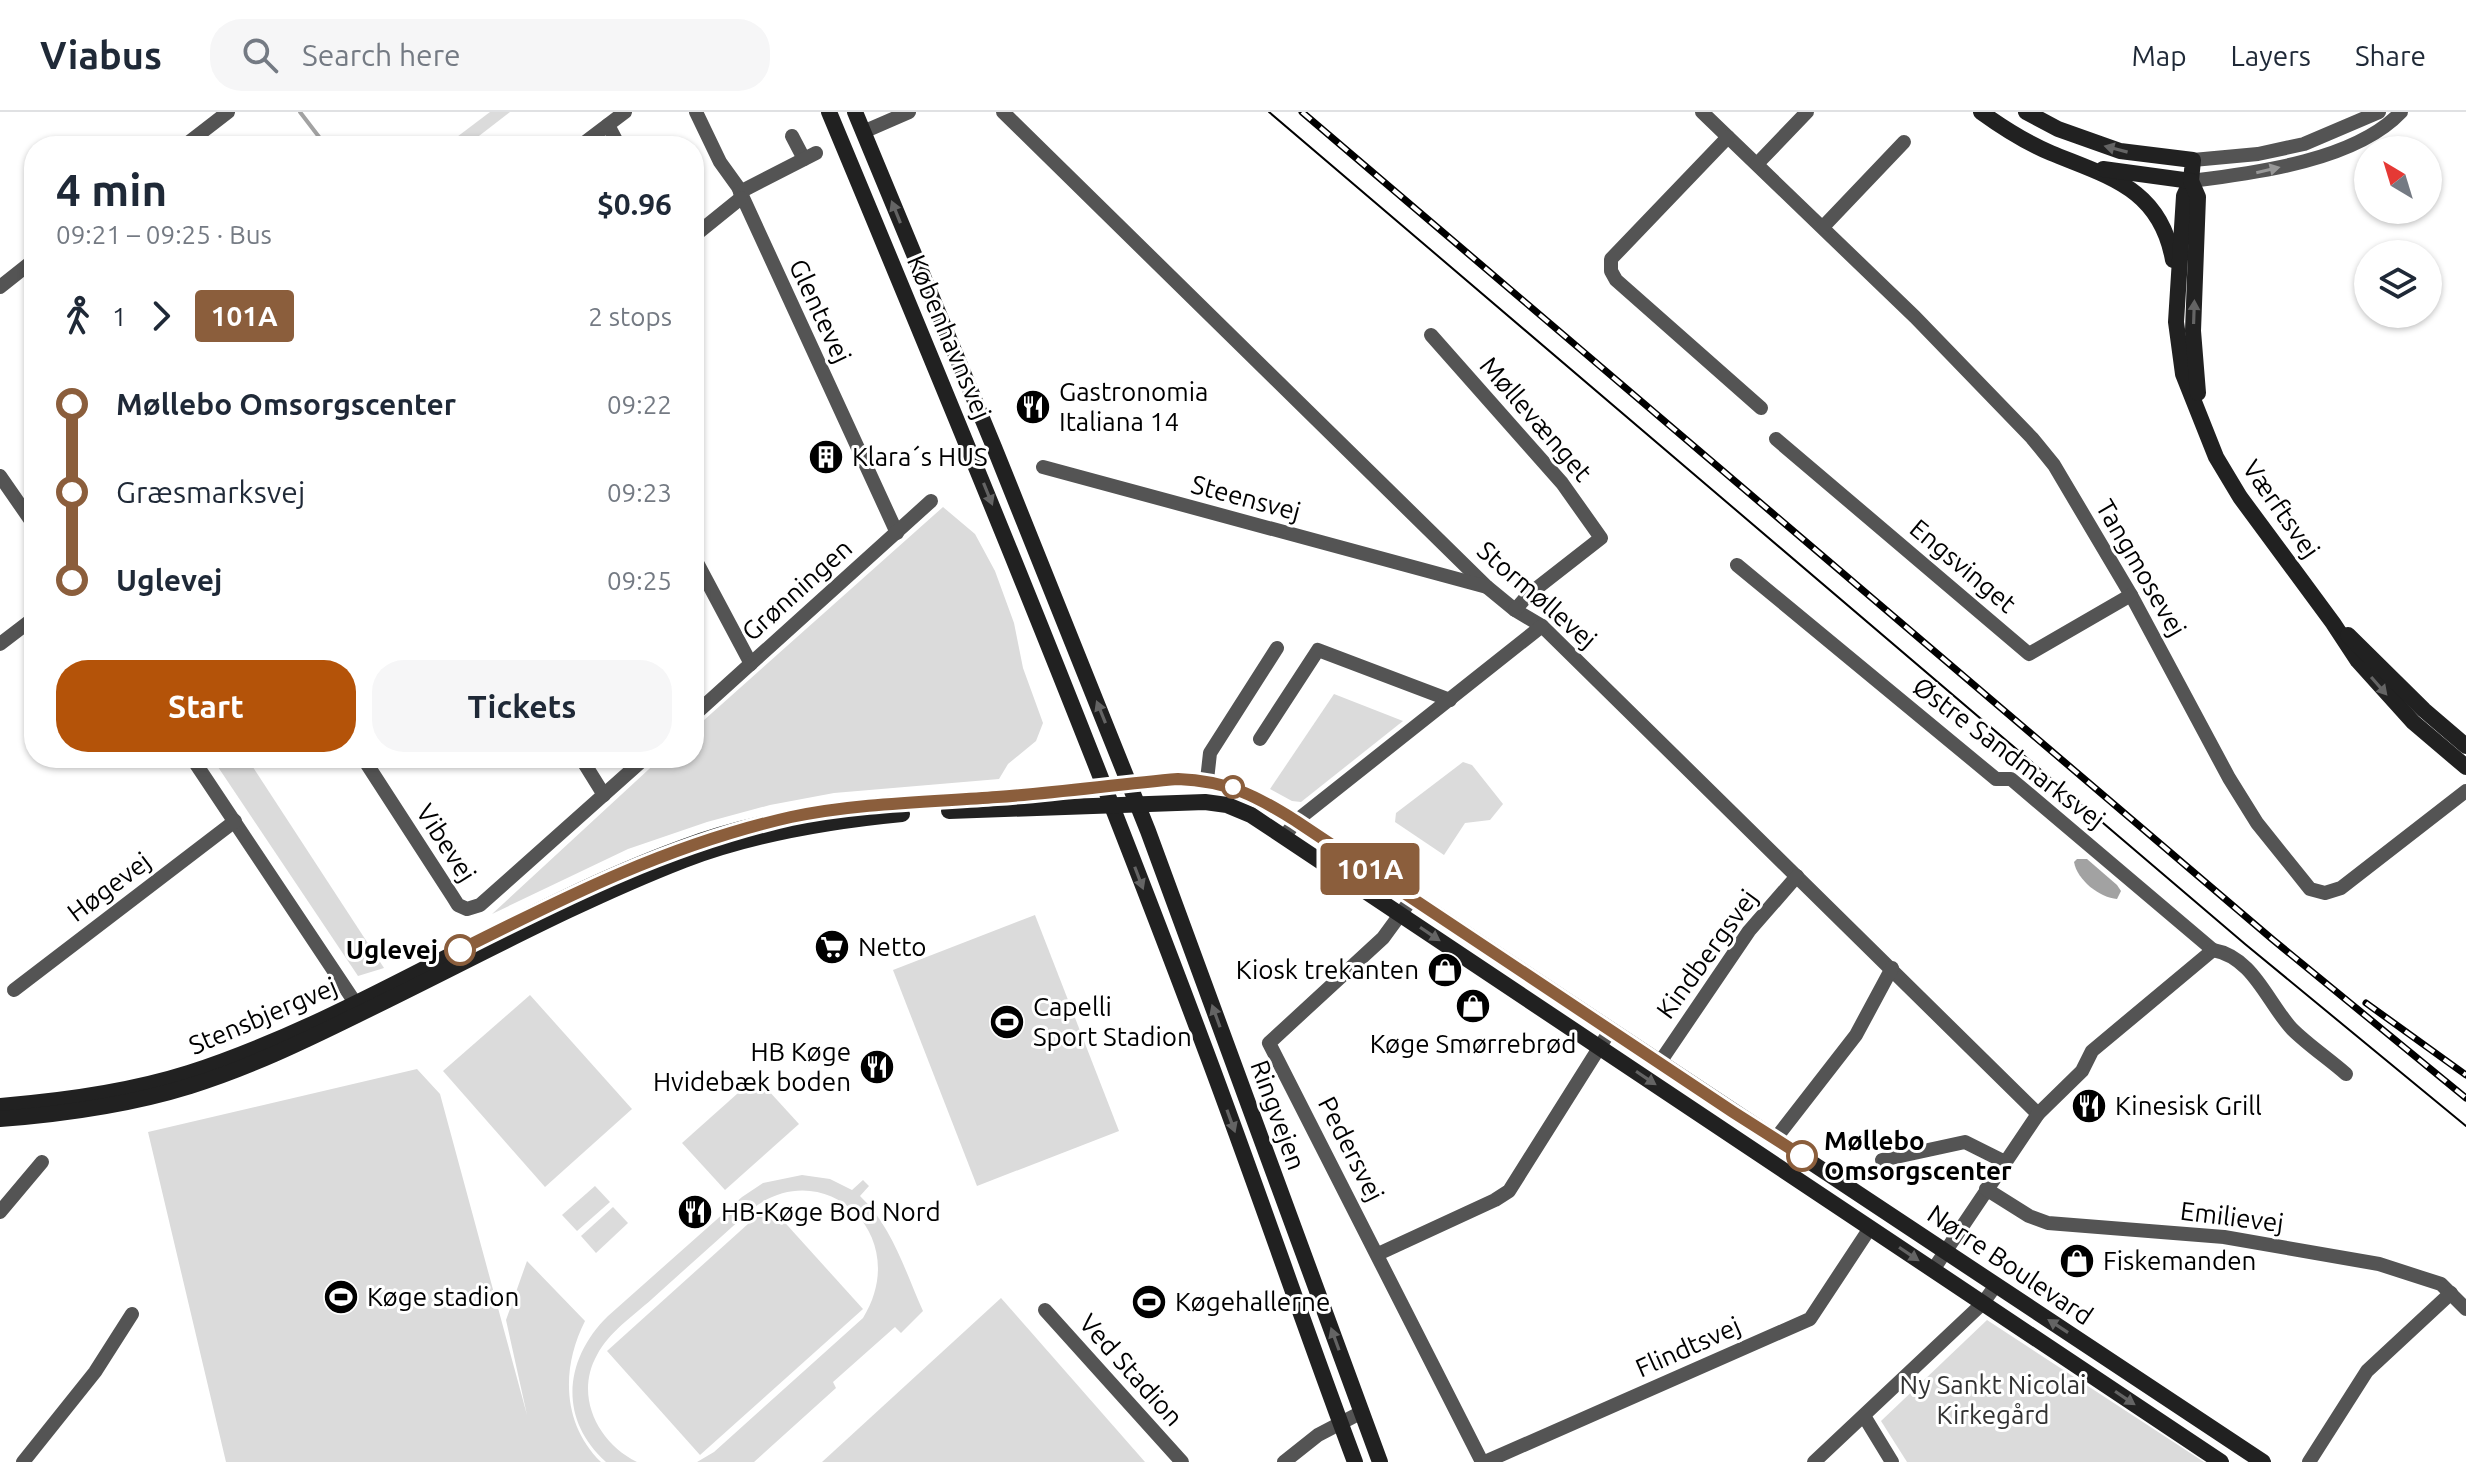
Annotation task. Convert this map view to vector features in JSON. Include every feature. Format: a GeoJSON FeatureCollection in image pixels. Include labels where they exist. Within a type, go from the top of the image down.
{"type":"FeatureCollection","features":[{"type":"Feature","properties":{"kind":"street"},"geometry":{"type":"LineString","coordinates":[[197,136],[228,112]]}},
{"type":"Feature","properties":{"kind":"street"},"geometry":{"type":"LineString","coordinates":[[593,136],[625,112]]}},
{"type":"Feature","properties":{"kind":"street","name":"Glentevej"},"geometry":{"type":"LineString","coordinates":[[696,112],[740,195],[897,533]]}},
{"type":"Feature","properties":{"kind":"street","name":"Københavnsvej"},"geometry":{"type":"LineString","coordinates":[[829,112],[972,454],[1110,805]]}},
{"type":"Feature","properties":{"kind":"street","name":"Københavnsvej"},"geometry":{"type":"LineString","coordinates":[[855,112],[1130,784]]}},
{"type":"Feature","properties":{"kind":"street"},"geometry":{"type":"LineString","coordinates":[[863,132],[909,112]]}},
{"type":"Feature","properties":{"kind":"street","name":"Stormøllevej"},"geometry":{"type":"LineString","coordinates":[[1003,112],[1448,550],[1515,610],[1542,626],[2038,1114]]}},
{"type":"Feature","properties":{"kind":"street","name":"Tangmosevej"},"geometry":{"type":"LineString","coordinates":[[1702,112],[1823,227],[2032,438],[2054,465],[2131,595],[2229,778],[2257,823],[2310,889],[2325,893],[2341,888],[2466,791]]}},
{"type":"Feature","properties":{"kind":"street"},"geometry":{"type":"LineString","coordinates":[[1757,164],[1807,112]]}},
{"type":"Feature","properties":{"kind":"street","name":"Værftsvej"},"geometry":{"type":"LineString","coordinates":[[1981,112],[2005,130],[2051,153],[2094,168],[2130,189],[2154,210],[2169,241],[2177,286]]}},
{"type":"Feature","properties":{"kind":"street"},"geometry":{"type":"LineString","coordinates":[[2026,112],[2058,129],[2120,151],[2193,160],[2258,154],[2304,144],[2379,112]]}},
{"type":"Feature","properties":{"kind":"street"},"geometry":{"type":"LineString","coordinates":[[2191,181],[2260,172],[2310,160],[2360,141],[2401,112]]}},
{"type":"Feature","properties":{"kind":"street"},"geometry":{"type":"LineString","coordinates":[[608,125],[614,136]]}},
{"type":"Feature","properties":{"kind":"street"},"geometry":{"type":"LineString","coordinates":[[704,227],[740,195],[810,156],[792,136]]}},
{"type":"Feature","properties":{"kind":"street"},"geometry":{"type":"LineString","coordinates":[[1728,137],[1611,259],[1610,265],[1616,280],[1761,408]]}},
{"type":"Feature","properties":{"kind":"street"},"geometry":{"type":"LineString","coordinates":[[1823,227],[1904,142]]}},
{"type":"Feature","properties":{"kind":"street","name":"Værftsvej"},"geometry":{"type":"LineString","coordinates":[[2193,160],[2191,181],[2184,196],[2176,322],[2183,374],[2216,457],[2240,497],[2358,661],[2413,722],[2466,767]]}},
{"type":"Feature","properties":{"kind":"street","name":"Værftsvej"},"geometry":{"type":"LineString","coordinates":[[2094,168],[2191,181]]}},
{"type":"Feature","properties":{"kind":"street","name":"Værftsvej"},"geometry":{"type":"LineString","coordinates":[[2191,181],[2198,197],[2193,331],[2202,417]]}},
{"type":"Feature","properties":{"kind":"street"},"geometry":{"type":"LineString","coordinates":[[0,287],[24,268]]}},
{"type":"Feature","properties":{"kind":"street","name":"Møllevænget"},"geometry":{"type":"LineString","coordinates":[[1431,335],[1562,483],[1601,538],[1528,595],[1515,610]]}},
{"type":"Feature","properties":{"kind":"street","name":"Engsvinget"},"geometry":{"type":"LineString","coordinates":[[1776,439],[2029,654],[2131,595]]}},
{"type":"Feature","properties":{"kind":"street","name":"Steensvej"},"geometry":{"type":"LineString","coordinates":[[1043,467],[1487,587]]}},
{"type":"Feature","properties":{"kind":"street"},"geometry":{"type":"LineString","coordinates":[[0,476],[24,511]]}},
{"type":"Feature","properties":{"kind":"street","name":"Grønningen"},"geometry":{"type":"LineString","coordinates":[[704,706],[931,501]]}},
{"type":"Feature","properties":{"kind":"street"},"geometry":{"type":"LineString","coordinates":[[1437,575],[1448,550]]}},
{"type":"Feature","properties":{"kind":"street","name":"Østre Sandmarksvej"},"geometry":{"type":"LineString","coordinates":[[1737,565],[1996,779],[2011,779],[2213,950],[2229,953],[2267,991],[2292,1029],[2346,1074]]}},
{"type":"Feature","properties":{"kind":"street"},"geometry":{"type":"LineString","coordinates":[[704,576],[751,664]]}},
{"type":"Feature","properties":{"kind":"street","name":"Værftsvej"},"geometry":{"type":"LineString","coordinates":[[2333,623],[2368,652],[2424,710],[2466,746]]}},
{"type":"Feature","properties":{"kind":"street"},"geometry":{"type":"LineString","coordinates":[[0,644],[24,626]]}},
{"type":"Feature","properties":{"kind":"street"},"geometry":{"type":"LineString","coordinates":[[1284,837],[1296,821],[1542,626]]}},
{"type":"Feature","properties":{"kind":"street"},"geometry":{"type":"LineString","coordinates":[[1207,780],[1210,753],[1277,648]]}},
{"type":"Feature","properties":{"kind":"street"},"geometry":{"type":"LineString","coordinates":[[1260,739],[1318,650],[1450,700]]}},
{"type":"Feature","properties":{"kind":"street"},"geometry":{"type":"LineString","coordinates":[[199,768],[359,1008]]}},
{"type":"Feature","properties":{"kind":"street","name":"Vibevej"},"geometry":{"type":"LineString","coordinates":[[369,768],[458,905],[467,909],[480,905],[604,795]]}},
{"type":"Feature","properties":{"kind":"street"},"geometry":{"type":"LineString","coordinates":[[587,768],[604,795],[634,768]]}},
{"type":"Feature","properties":{"kind":"street","name":"Nørre Boulevard"},"geometry":{"type":"LineString","coordinates":[[1130,784],[1178,779],[1207,780],[1240,789],[1296,821],[2263,1462]]}},
{"type":"Feature","properties":{"kind":"street","name":"Stensbjergvej"},"geometry":{"type":"LineString","coordinates":[[0,1119],[45,1116],[111,1105],[189,1086],[274,1055],[592,884],[684,846],[792,817],[846,809],[1130,784]]}},
{"type":"Feature","properties":{"kind":"street","name":"Ringvejen"},"geometry":{"type":"LineString","coordinates":[[1130,784],[1380,1462]]}},
{"type":"Feature","properties":{"kind":"street","name":"Nørre Boulevard"},"geometry":{"type":"LineString","coordinates":[[1110,805],[1205,802],[1227,805],[1251,815],[2221,1462]]}},
{"type":"Feature","properties":{"kind":"street","name":"Stensbjergvej"},"geometry":{"type":"LineString","coordinates":[[0,1106],[102,1093],[187,1074],[359,1008],[599,895],[687,859],[795,828],[938,811],[1110,805]]}},
{"type":"Feature","properties":{"kind":"street","name":"Ringvejen"},"geometry":{"type":"LineString","coordinates":[[1110,805],[1202,1039],[1355,1462]]}},
{"type":"Feature","properties":{"kind":"street","name":"Høgevej"},"geometry":{"type":"LineString","coordinates":[[14,990],[235,821]]}},
{"type":"Feature","properties":{"kind":"street","name":"Kindbergsvej"},"geometry":{"type":"LineString","coordinates":[[1660,1062],[1749,931],[1797,876]]}},
{"type":"Feature","properties":{"kind":"street","name":"Pedersvej"},"geometry":{"type":"LineString","coordinates":[[1413,897],[1383,938],[1269,1043],[1483,1462]]}},
{"type":"Feature","properties":{"kind":"street"},"geometry":{"type":"LineString","coordinates":[[1933,1270],[2038,1114],[2082,1071],[2092,1051],[2213,950]]}},
{"type":"Feature","properties":{"kind":"street"},"geometry":{"type":"LineString","coordinates":[[1776,1138],[1856,1035],[1892,968]]}},
{"type":"Feature","properties":{"kind":"street"},"geometry":{"type":"LineString","coordinates":[[1378,1254],[1509,1191],[1611,1029]]}},
{"type":"Feature","properties":{"kind":"street"},"geometry":{"type":"LineString","coordinates":[[1882,1160],[1965,1142],[2005,1162]]}},
{"type":"Feature","properties":{"kind":"street"},"geometry":{"type":"LineString","coordinates":[[0,1212],[42,1162]]}},
{"type":"Feature","properties":{"kind":"street","name":"Emilievej"},"geometry":{"type":"LineString","coordinates":[[1986,1189],[2029,1216],[2048,1223],[2224,1237],[2391,1268],[2441,1284],[2466,1309]]}},
{"type":"Feature","properties":{"kind":"street","name":"Flindtsvej"},"geometry":{"type":"LineString","coordinates":[[1483,1462],[1810,1319],[1870,1228]]}},
{"type":"Feature","properties":{"kind":"street"},"geometry":{"type":"LineString","coordinates":[[1814,1462],[1983,1303],[1996,1285]]}},
{"type":"Feature","properties":{"kind":"street"},"geometry":{"type":"LineString","coordinates":[[2309,1462],[2367,1371],[2451,1293]]}},
{"type":"Feature","properties":{"kind":"street","name":"Ved Stadion"},"geometry":{"type":"LineString","coordinates":[[1045,1310],[1182,1462]]}},
{"type":"Feature","properties":{"kind":"street"},"geometry":{"type":"LineString","coordinates":[[23,1462],[95,1372],[132,1314]]}},
{"type":"Feature","properties":{"kind":"street"},"geometry":{"type":"LineString","coordinates":[[1284,1462],[1318,1435],[1362,1412]]}},
{"type":"Feature","properties":{"kind":"street"},"geometry":{"type":"LineString","coordinates":[[1864,1416],[1892,1462]]}},
{"type":"Feature","properties":{"kind":"green space"},"geometry":{"type":"Polygon","coordinates":[[[490,112],[510,112],[479,136],[458,136],[490,112]]]}},
{"type":"Feature","properties":{"kind":"green space"},"geometry":{"type":"Polygon","coordinates":[[[943,507],[975,534],[995,571],[1014,623],[1023,668],[1043,723],[1036,741],[1008,764],[999,779],[834,793],[770,805],[707,822],[628,849],[492,914],[650,768],[704,768],[704,720],[943,507]]]}},
{"type":"Feature","properties":{"kind":"green space"},"geometry":{"type":"Polygon","coordinates":[[[1334,694],[1403,721],[1301,802],[1292,801],[1270,789],[1334,694]]]}},
{"type":"Feature","properties":{"kind":"green space"},"geometry":{"type":"Polygon","coordinates":[[[1463,762],[1472,765],[1503,804],[1490,820],[1465,823],[1444,855],[1395,822],[1396,813],[1463,762]]]}},
{"type":"Feature","properties":{"kind":"green space"},"geometry":{"type":"Polygon","coordinates":[[[219,768],[254,768],[384,968],[358,976],[219,768]]]}},
{"type":"Feature","properties":{"kind":"green space"},"geometry":{"type":"Polygon","coordinates":[[[1035,915],[1119,1131],[977,1186],[893,970],[1035,915]]]}},
{"type":"Feature","properties":{"kind":"green space"},"geometry":{"type":"Polygon","coordinates":[[[530,995],[632,1109],[545,1187],[443,1071],[530,995]]]}},
{"type":"Feature","properties":{"kind":"green space","name":"Køge stadion"},"geometry":{"type":"Polygon","coordinates":[[[417,1069],[440,1094],[527,1415],[506,1320],[527,1261],[585,1321],[572,1358],[569,1395],[579,1431],[601,1462],[226,1462],[148,1132],[417,1069]]]}},
{"type":"Feature","properties":{"kind":"green space"},"geometry":{"type":"Polygon","coordinates":[[[756,1077],[799,1124],[725,1190],[682,1143],[756,1077]]]}},
{"type":"Feature","properties":{"kind":"green space","name":"Køge stadion"},"geometry":{"type":"Polygon","coordinates":[[[802,1175],[830,1179],[852,1190],[863,1180],[869,1186],[860,1196],[889,1235],[923,1311],[901,1333],[895,1327],[833,1382],[836,1388],[754,1462],[697,1462],[714,1452],[863,1318],[876,1287],[877,1258],[869,1232],[854,1211],[832,1197],[807,1191],[780,1194],[752,1209],[622,1325],[602,1347],[591,1371],[589,1402],[601,1431],[623,1454],[637,1462],[606,1462],[590,1445],[580,1427],[572,1389],[582,1351],[593,1333],[608,1316],[742,1197],[763,1183],[802,1175]]]}},
{"type":"Feature","properties":{"kind":"green space"},"geometry":{"type":"Polygon","coordinates":[[[595,1186],[610,1202],[577,1231],[562,1215],[595,1186]]]}},
{"type":"Feature","properties":{"kind":"green space"},"geometry":{"type":"Polygon","coordinates":[[[769,1205],[863,1309],[700,1455],[607,1351],[769,1205]]]}},
{"type":"Feature","properties":{"kind":"green space"},"geometry":{"type":"Polygon","coordinates":[[[613,1207],[628,1223],[596,1253],[581,1236],[613,1207]]]}},
{"type":"Feature","properties":{"kind":"green space"},"geometry":{"type":"Polygon","coordinates":[[[1001,1298],[1145,1462],[822,1462],[1001,1298]]]}},
{"type":"Feature","properties":{"kind":"green space","name":"Ny Sankt Nicolai Kirkegård"},"geometry":{"type":"Polygon","coordinates":[[[1987,1320],[2204,1462],[1907,1462],[1881,1421],[1987,1320]]]}},
{"type":"Feature","properties":{"kind":"shaded area"},"geometry":{"type":"Polygon","coordinates":[[[2087,859],[2117,885],[2121,891],[2117,899],[2104,895],[2084,881],[2076,869],[2074,862],[2087,859]]]}},
{"type":"Feature","properties":{"kind":"waterway"},"geometry":{"type":"LineString","coordinates":[[300,112],[318,136]]}},
{"type":"Feature","properties":{"kind":"tram line"},"geometry":{"type":"LineString","coordinates":[[1269,112],[2245,944],[2466,1126]]}},
{"type":"Feature","properties":{"kind":"railway"},"geometry":{"type":"LineString","coordinates":[[1302,112],[2272,939],[2466,1098]]}},
{"type":"Feature","properties":{"kind":"railway"},"geometry":{"type":"LineString","coordinates":[[2366,1003],[2466,1075]]}},
{"type":"Feature","properties":{"kind":"bus line","name":"101A"},"geometry":{"type":"LineString","coordinates":[[460,950],[592,884],[684,846],[792,817],[873,805],[1005,797],[1178,779],[1207,780],[1240,789],[1296,821],[1802,1156]]}},
{"type":"Feature","properties":{"kind":"place","name":"Gastronomia Italiana 14"},"geometry":{"type":"Point","coordinates":[1033,407]}},
{"type":"Feature","properties":{"kind":"place","name":"Klara´s HUS"},"geometry":{"type":"Point","coordinates":[826,457]}},
{"type":"Feature","properties":{"kind":"place","name":"Netto"},"geometry":{"type":"Point","coordinates":[832,947]}},
{"type":"Feature","properties":{"kind":"place","name":"Uglevej"},"geometry":{"type":"Point","coordinates":[460,950]}},
{"type":"Feature","properties":{"kind":"place","name":"Kiosk trekanten"},"geometry":{"type":"Point","coordinates":[1445,970]}},
{"type":"Feature","properties":{"kind":"place","name":"Køge Smørrebrød"},"geometry":{"type":"Point","coordinates":[1473,1006]}},
{"type":"Feature","properties":{"kind":"place","name":"Capelli Sport Stadion"},"geometry":{"type":"Point","coordinates":[1007,1022]}},
{"type":"Feature","properties":{"kind":"place","name":"HB Køge Hvidebæk boden"},"geometry":{"type":"Point","coordinates":[877,1067]}},
{"type":"Feature","properties":{"kind":"place","name":"Kinesisk Grill"},"geometry":{"type":"Point","coordinates":[2089,1106]}},
{"type":"Feature","properties":{"kind":"place","name":"Møllebo Omsorgscenter"},"geometry":{"type":"Point","coordinates":[1802,1156]}},
{"type":"Feature","properties":{"kind":"place","name":"HB-Køge Bod Nord"},"geometry":{"type":"Point","coordinates":[695,1212]}},
{"type":"Feature","properties":{"kind":"place","name":"Fiskemanden"},"geometry":{"type":"Point","coordinates":[2077,1261]}},
{"type":"Feature","properties":{"kind":"place","name":"Køge stadion"},"geometry":{"type":"Point","coordinates":[341,1297]}},
{"type":"Feature","properties":{"kind":"place","name":"Køgehallerne"},"geometry":{"type":"Point","coordinates":[1149,1302]}}]}
